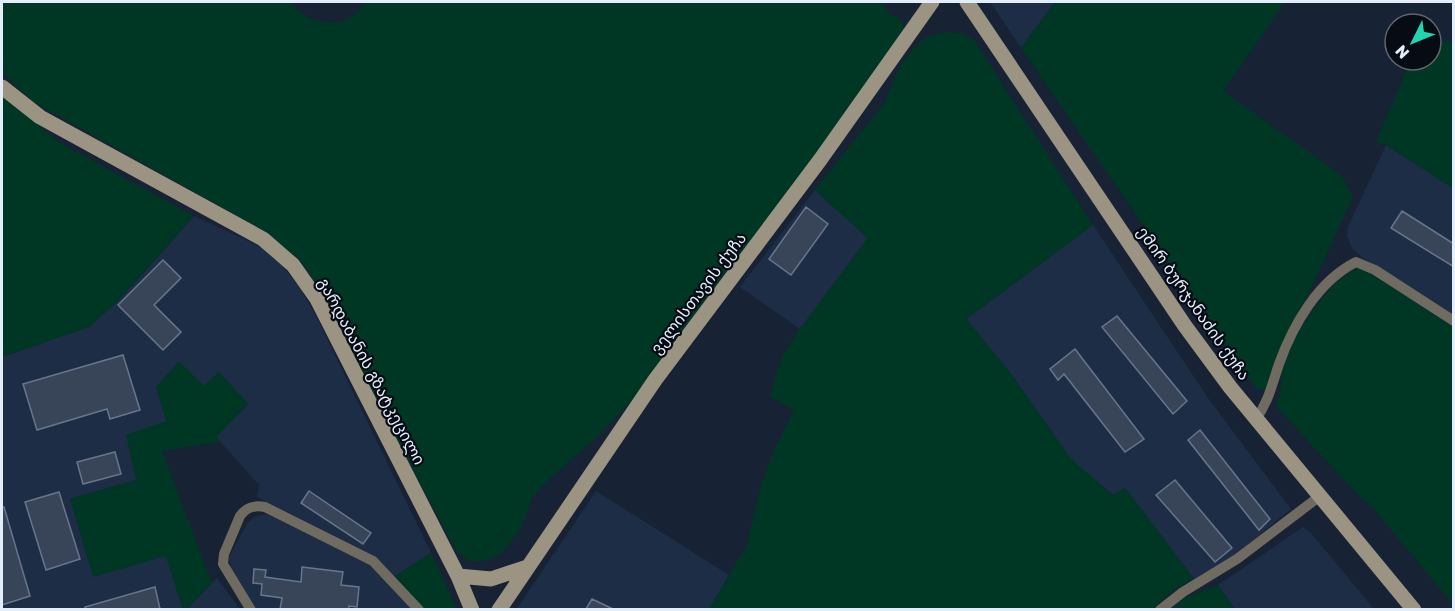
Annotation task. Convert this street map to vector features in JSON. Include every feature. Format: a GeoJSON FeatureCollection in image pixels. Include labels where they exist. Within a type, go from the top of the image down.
{"type":"FeatureCollection","features":[{"type":"Feature","properties":{"kind":"street","name":"ველისთავის ქუჩა"},"geometry":{"type":"LineString","coordinates":[[499,609],[655,380],[820,160],[932,2]]}},
{"type":"Feature","properties":{"kind":"street","name":"ემირ ბურჯანაძის ქუჩა"},"geometry":{"type":"LineString","coordinates":[[967,2],[1185,326],[1230,387],[1414,609]]}},
{"type":"Feature","properties":{"kind":"street","name":"გარდაბანის გზატკეცილი"},"geometry":{"type":"LineString","coordinates":[[2,87],[40,117],[263,239],[293,264],[317,299],[458,576],[472,609]]}},
{"type":"Feature","properties":{"kind":"street"},"geometry":{"type":"LineString","coordinates":[[1256,418],[1272,392],[1279,364],[1311,302],[1347,266],[1356,262],[1375,270],[1454,321]]}},
{"type":"Feature","properties":{"kind":"street"},"geometry":{"type":"LineString","coordinates":[[1160,609],[1238,559],[1320,496]]}},
{"type":"Feature","properties":{"kind":"street"},"geometry":{"type":"LineString","coordinates":[[251,609],[223,564],[224,554],[240,516],[243,511],[257,506],[265,507],[374,561],[419,609]]}},
{"type":"Feature","properties":{"kind":"street"},"geometry":{"type":"LineString","coordinates":[[458,576],[491,579],[527,567]]}},
{"type":"Feature","properties":{"kind":"shaded area"},"geometry":{"type":"Polygon","coordinates":[[[990,2],[1055,2],[1021,48],[990,2]]]}},
{"type":"Feature","properties":{"kind":"shaded area"},"geometry":{"type":"Polygon","coordinates":[[[1386,145],[1453,188],[1453,315],[1364,259],[1352,248],[1347,236],[1348,227],[1386,145]]]}},
{"type":"Feature","properties":{"kind":"shaded area"},"geometry":{"type":"Polygon","coordinates":[[[815,190],[868,238],[800,329],[740,287],[815,190]]]}},
{"type":"Feature","properties":{"kind":"shaded area"},"geometry":{"type":"Polygon","coordinates":[[[194,216],[263,248],[276,258],[300,288],[316,316],[431,553],[395,576],[373,555],[257,497],[259,485],[216,437],[248,404],[218,373],[166,421],[136,480],[70,499],[166,556],[183,609],[2,609],[2,357],[89,327],[119,300],[194,216]]]}},
{"type":"Feature","properties":{"kind":"shaded area"},"geometry":{"type":"Polygon","coordinates":[[[1093,225],[1208,398],[1291,509],[1218,567],[1194,579],[1125,488],[1113,495],[1071,460],[1012,375],[966,319],[1093,225]]]}},
{"type":"Feature","properties":{"kind":"shaded area"},"geometry":{"type":"Polygon","coordinates":[[[596,491],[729,575],[709,609],[516,610],[596,491]]]}},
{"type":"Feature","properties":{"kind":"shaded area"},"geometry":{"type":"Polygon","coordinates":[[[267,514],[370,565],[413,609],[256,609],[232,571],[229,557],[248,522],[256,516],[267,514]]]}},
{"type":"Feature","properties":{"kind":"shaded area"},"geometry":{"type":"Polygon","coordinates":[[[1303,527],[1311,533],[1374,609],[1235,609],[1218,585],[1303,527]]]}},
{"type":"Feature","properties":{"kind":"shaded area"},"geometry":{"type":"Polygon","coordinates":[[[217,578],[240,609],[186,610],[217,578]]]}},
{"type":"Feature","properties":{"kind":"green space"},"geometry":{"type":"Polygon","coordinates":[[[2,2],[291,2],[308,17],[329,23],[349,18],[358,12],[365,2],[882,2],[891,16],[896,16],[903,22],[903,28],[767,224],[647,384],[598,436],[546,482],[532,498],[521,527],[503,552],[485,561],[470,561],[457,552],[339,331],[319,288],[299,259],[264,231],[32,101],[2,72],[2,2]]]}},
{"type":"Feature","properties":{"kind":"green space"},"geometry":{"type":"Polygon","coordinates":[[[1055,2],[1285,2],[1223,91],[1330,167],[1343,178],[1353,197],[1274,362],[1267,389],[1257,390],[1021,48],[1055,2]]]}},
{"type":"Feature","properties":{"kind":"green space"},"geometry":{"type":"Polygon","coordinates":[[[944,32],[961,33],[974,40],[1093,225],[966,319],[1012,375],[1071,459],[1113,495],[1125,488],[1194,579],[1176,588],[1152,609],[709,609],[746,547],[760,489],[776,446],[794,410],[770,397],[780,361],[796,334],[868,238],[815,190],[885,102],[901,64],[914,48],[925,38],[944,32]]]}},
{"type":"Feature","properties":{"kind":"green space"},"geometry":{"type":"Polygon","coordinates":[[[1454,41],[1453,188],[1386,145],[1376,142],[1406,72],[1443,72],[1443,42],[1454,41]]]}},
{"type":"Feature","properties":{"kind":"green space"},"geometry":{"type":"Polygon","coordinates":[[[2,95],[60,143],[194,216],[119,300],[89,327],[2,357],[2,95]]]}},
{"type":"Feature","properties":{"kind":"green space"},"geometry":{"type":"Polygon","coordinates":[[[1359,268],[1369,272],[1453,327],[1453,604],[1372,507],[1356,493],[1276,406],[1281,388],[1283,364],[1304,324],[1337,282],[1359,268]]]}},
{"type":"Feature","properties":{"kind":"green space"},"geometry":{"type":"Polygon","coordinates":[[[179,361],[204,386],[219,372],[248,404],[216,437],[220,442],[162,451],[212,583],[186,610],[183,609],[166,556],[93,577],[70,499],[136,480],[126,435],[166,421],[156,387],[179,361]]]}},
{"type":"Feature","properties":{"kind":"green space"},"geometry":{"type":"Polygon","coordinates":[[[431,553],[457,609],[424,609],[395,576],[431,553]]]}},
{"type":"Feature","properties":{"kind":"green space"},"geometry":{"type":"Polygon","coordinates":[[[1218,585],[1235,609],[1169,610],[1184,598],[1218,585]]]}},
{"type":"Feature","properties":{"kind":"building"},"geometry":{"type":"Polygon","coordinates":[[[806,207],[828,224],[791,275],[769,259],[806,207]]]}},
{"type":"Feature","properties":{"kind":"building"},"geometry":{"type":"Polygon","coordinates":[[[1402,211],[1454,244],[1454,267],[1391,228],[1402,211]]]}},
{"type":"Feature","properties":{"kind":"building"},"geometry":{"type":"Polygon","coordinates":[[[163,260],[181,278],[154,305],[181,332],[163,350],[118,305],[163,260]]]}},
{"type":"Feature","properties":{"kind":"building"},"geometry":{"type":"Polygon","coordinates":[[[1117,316],[1187,401],[1173,414],[1102,327],[1117,316]]]}},
{"type":"Feature","properties":{"kind":"building"},"geometry":{"type":"Polygon","coordinates":[[[1075,349],[1144,439],[1125,452],[1064,374],[1058,380],[1050,369],[1075,349]]]}},
{"type":"Feature","properties":{"kind":"building"},"geometry":{"type":"Polygon","coordinates":[[[123,355],[140,410],[110,419],[107,409],[37,430],[23,384],[123,355]]]}},
{"type":"Feature","properties":{"kind":"building"},"geometry":{"type":"Polygon","coordinates":[[[1200,430],[1270,519],[1259,530],[1188,440],[1200,430]]]}},
{"type":"Feature","properties":{"kind":"building"},"geometry":{"type":"Polygon","coordinates":[[[115,452],[121,474],[83,484],[77,462],[115,452]]]}},
{"type":"Feature","properties":{"kind":"building"},"geometry":{"type":"Polygon","coordinates":[[[1175,480],[1232,548],[1215,562],[1156,495],[1175,480]]]}},
{"type":"Feature","properties":{"kind":"building"},"geometry":{"type":"Polygon","coordinates":[[[309,491],[371,533],[363,544],[301,503],[309,491]]]}},
{"type":"Feature","properties":{"kind":"building"},"geometry":{"type":"Polygon","coordinates":[[[59,492],[80,559],[46,570],[25,502],[59,492]]]}},
{"type":"Feature","properties":{"kind":"building"},"geometry":{"type":"Polygon","coordinates":[[[2,507],[4,507],[30,596],[2,605],[2,507]]]}},
{"type":"Feature","properties":{"kind":"building"},"geometry":{"type":"Polygon","coordinates":[[[302,567],[343,572],[341,585],[359,587],[357,607],[280,609],[282,598],[261,595],[262,584],[253,583],[254,569],[266,570],[265,577],[301,582],[302,567]]]}},
{"type":"Feature","properties":{"kind":"building"},"geometry":{"type":"Polygon","coordinates":[[[155,587],[160,609],[85,609],[85,607],[155,587]]]}},
{"type":"Feature","properties":{"kind":"building"},"geometry":{"type":"Polygon","coordinates":[[[592,599],[613,609],[586,609],[592,599]]]}}]}
